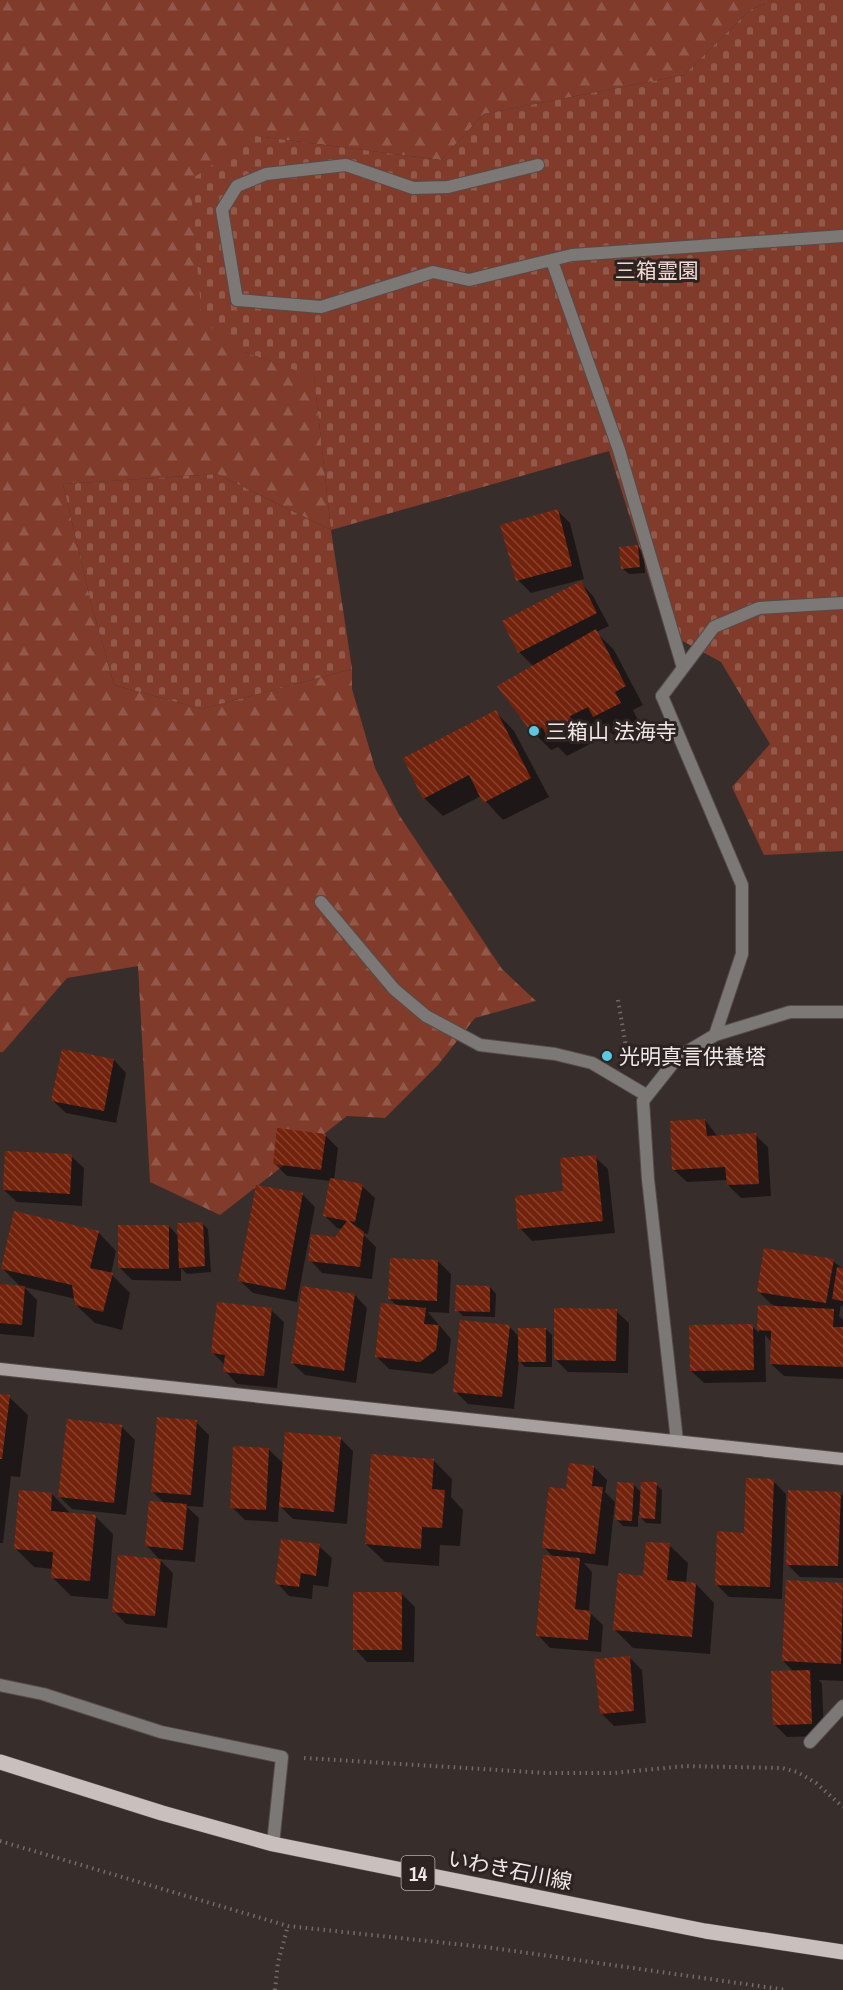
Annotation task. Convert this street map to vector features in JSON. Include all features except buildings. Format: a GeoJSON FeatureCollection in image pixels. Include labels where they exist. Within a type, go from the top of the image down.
{"type":"FeatureCollection","features":[{"type":"Feature","properties":{"kind":"main road","name":"いわき石川線"},"geometry":{"type":"LineString","coordinates":[[0,1762],[162,1813],[273,1844],[705,1931],[843,1952]]}},
{"type":"Feature","properties":{"kind":"street"},"geometry":{"type":"LineString","coordinates":[[538,165],[448,187],[413,188],[346,165],[266,174],[237,186],[222,210],[237,300],[321,307],[433,272],[469,280],[572,255],[843,236]]}},
{"type":"Feature","properties":{"kind":"street"},"geometry":{"type":"LineString","coordinates":[[552,261],[619,450],[683,668]]}},
{"type":"Feature","properties":{"kind":"street"},"geometry":{"type":"LineString","coordinates":[[715,1035],[742,954],[742,885],[662,696],[714,627],[759,608],[843,603]]}},
{"type":"Feature","properties":{"kind":"street"},"geometry":{"type":"LineString","coordinates":[[321,902],[394,989],[426,1016],[480,1046],[565,1056],[592,1063],[633,1085],[646,1095]]}},
{"type":"Feature","properties":{"kind":"street"},"geometry":{"type":"LineString","coordinates":[[677,1441],[648,1179],[643,1101],[678,1057],[715,1035],[790,1012],[843,1012]]}},
{"type":"Feature","properties":{"kind":"street"},"geometry":{"type":"LineString","coordinates":[[0,1369],[843,1459]]}},
{"type":"Feature","properties":{"kind":"street"},"geometry":{"type":"LineString","coordinates":[[0,1686],[43,1694],[161,1732],[282,1757],[273,1844]]}},
{"type":"Feature","properties":{"kind":"street"},"geometry":{"type":"LineString","coordinates":[[810,1742],[843,1706]]}},
{"type":"Feature","properties":{"kind":"path"},"geometry":{"type":"LineString","coordinates":[[618,1000],[633,1085]]}},
{"type":"Feature","properties":{"kind":"path"},"geometry":{"type":"LineString","coordinates":[[282,1757],[547,1773],[614,1773],[685,1766],[782,1768],[797,1772],[816,1783],[843,1807]]}},
{"type":"Feature","properties":{"kind":"path"},"geometry":{"type":"LineString","coordinates":[[0,1841],[288,1926],[494,1948],[787,1990]]}},
{"type":"Feature","properties":{"kind":"path"},"geometry":{"type":"LineString","coordinates":[[275,1990],[278,1962],[288,1926]]}},
{"type":"Feature","properties":{"kind":"green space"},"geometry":{"type":"Polygon","coordinates":[[[0,0],[773,0],[750,10],[684,75],[484,114],[441,160],[256,136],[245,352],[314,376],[331,530],[217,474],[63,484],[91,603],[114,685],[202,709],[352,669],[352,689],[375,768],[399,815],[502,969],[536,1001],[475,1018],[438,1065],[385,1118],[347,1116],[220,1215],[150,1182],[138,966],[67,978],[3,1052],[0,1052],[0,0]]]}},
{"type":"Feature","properties":{"kind":"green space","name":"三箱霊園"},"geometry":{"type":"Polygon","coordinates":[[[773,0],[843,0],[843,851],[764,855],[732,787],[770,744],[721,662],[666,632],[609,451],[331,530],[314,377],[245,352],[202,321],[190,180],[256,136],[441,160],[484,114],[684,75],[750,10],[773,0]]]}},
{"type":"Feature","properties":{"kind":"green space"},"geometry":{"type":"Polygon","coordinates":[[[217,474],[331,530],[352,669],[202,709],[114,685],[91,603],[63,484],[217,474]]]}},
{"type":"Feature","properties":{"kind":"place","name":"三箱山 法海寺"},"geometry":{"type":"Point","coordinates":[534,731]}},
{"type":"Feature","properties":{"kind":"place","name":"光明真言供養塔"},"geometry":{"type":"Point","coordinates":[607,1056]}}]}
